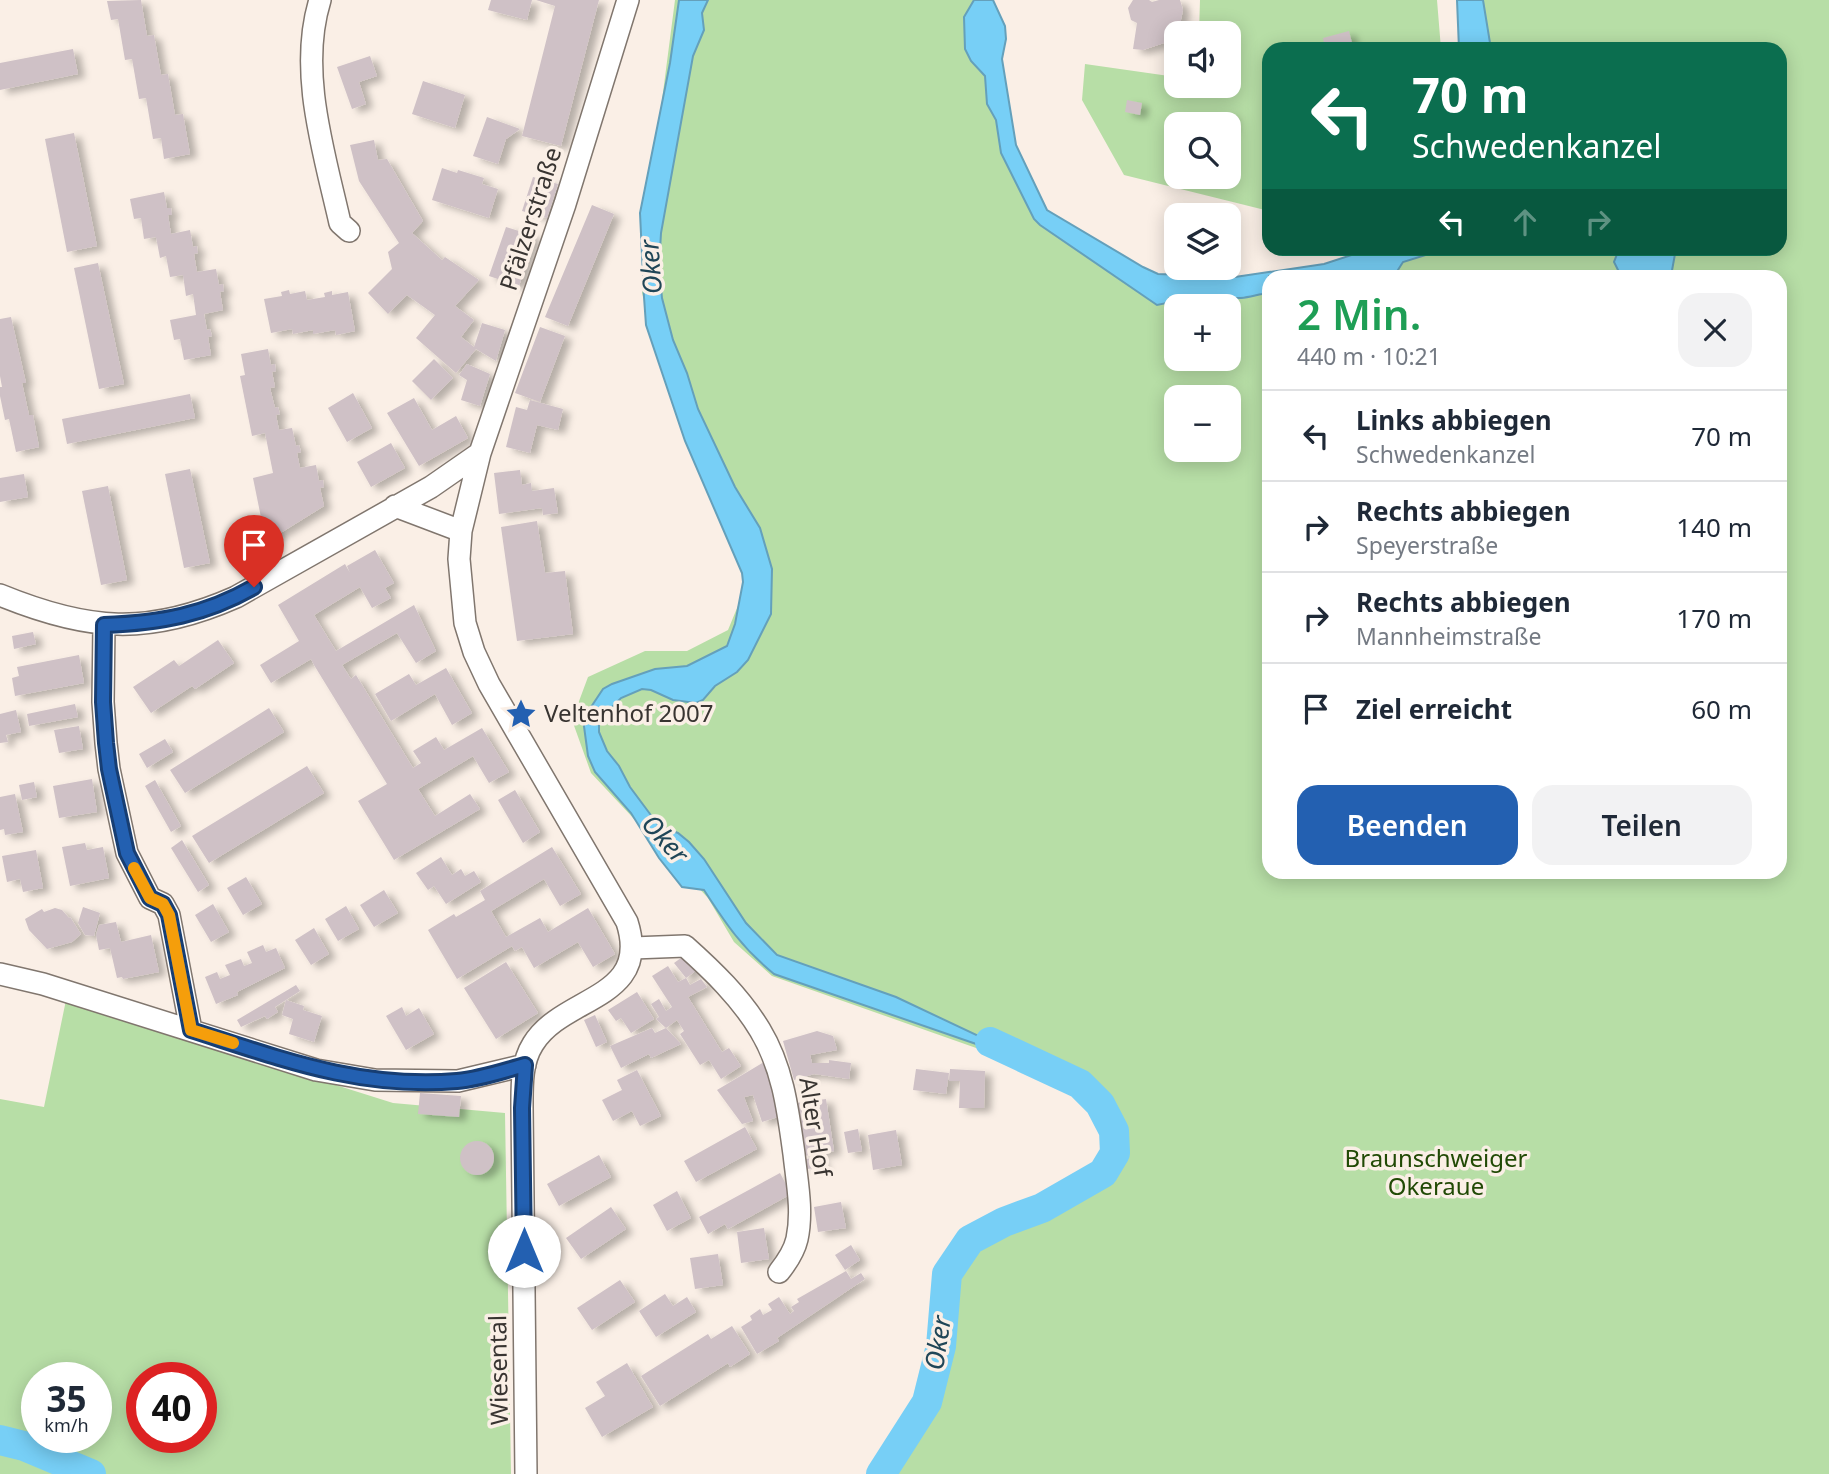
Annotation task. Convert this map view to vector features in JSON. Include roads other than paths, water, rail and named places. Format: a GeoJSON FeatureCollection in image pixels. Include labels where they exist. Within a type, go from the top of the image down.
{"type":"FeatureCollection","features":[{"type":"Feature","properties":{"kind":"street"},"geometry":{"type":"LineString","coordinates":[[320,0],[312,34],[312,77],[323,147],[340,223],[349,231]]}},
{"type":"Feature","properties":{"kind":"street","name":"Pfälzerstraße"},"geometry":{"type":"LineString","coordinates":[[628,0],[565,204],[480,453],[461,531],[461,597],[474,652],[503,711],[627,922],[632,948]]}},
{"type":"Feature","properties":{"kind":"street"},"geometry":{"type":"LineString","coordinates":[[0,595],[62,618],[104,625],[150,623],[208,609],[236,597],[431,487],[480,453]]}},
{"type":"Feature","properties":{"kind":"street"},"geometry":{"type":"LineString","coordinates":[[395,506],[461,531]]}},
{"type":"Feature","properties":{"kind":"street"},"geometry":{"type":"LineString","coordinates":[[104,625],[103,702],[106,743],[127,853],[150,898],[163,904],[169,915],[191,1030]]}},
{"type":"Feature","properties":{"kind":"street","name":"Alter Hof"},"geometry":{"type":"LineString","coordinates":[[632,948],[685,946],[717,975],[740,1002],[771,1050],[784,1087],[799,1193],[797,1240],[791,1257],[779,1272]]}},
{"type":"Feature","properties":{"kind":"street","name":"Wiesental"},"geometry":{"type":"LineString","coordinates":[[526,1474],[522,1108],[525,1065],[533,1043],[540,1035],[562,1017],[607,990],[623,976],[632,948]]}},
{"type":"Feature","properties":{"kind":"street"},"geometry":{"type":"LineString","coordinates":[[0,974],[43,984],[316,1070],[375,1080],[458,1081],[525,1065]]}},
{"type":"Feature","properties":{"kind":"water"},"geometry":{"type":"Polygon","coordinates":[[[679,0],[708,0],[702,13],[704,30],[693,56],[661,233],[659,267],[662,298],[673,340],[698,409],[735,487],[760,528],[772,569],[771,614],[748,660],[737,672],[715,686],[703,700],[696,703],[673,700],[642,689],[621,698],[599,720],[599,732],[607,751],[659,826],[678,833],[689,842],[704,859],[746,923],[777,955],[896,997],[1080,1084],[979,1045],[774,974],[735,935],[704,890],[682,887],[659,858],[631,813],[595,772],[588,756],[583,719],[603,689],[655,669],[687,666],[727,646],[735,624],[743,582],[742,573],[685,441],[646,325],[640,213],[670,63],[679,0]]]}},
{"type":"Feature","properties":{"kind":"water"},"geometry":{"type":"Polygon","coordinates":[[[974,0],[993,0],[1005,26],[1006,39],[1002,59],[1016,145],[1047,210],[1143,267],[1164,274],[1164,280],[1241,280],[1241,276],[1262,273],[1262,294],[1241,298],[1241,294],[1164,294],[1164,304],[1157,305],[1040,225],[1034,219],[1001,153],[996,120],[987,104],[985,76],[971,61],[965,49],[964,17],[974,0]]]}},
{"type":"Feature","properties":{"kind":"water"},"geometry":{"type":"Polygon","coordinates":[[[1457,0],[1483,0],[1490,42],[1459,42],[1457,0]]]}},
{"type":"Feature","properties":{"kind":"water"},"geometry":{"type":"Polygon","coordinates":[[[1349,256],[1422,256],[1403,262],[1398,270],[1283,270],[1324,264],[1349,256]]]}},
{"type":"Feature","properties":{"kind":"water"},"geometry":{"type":"Polygon","coordinates":[[[1616,256],[1675,256],[1672,270],[1618,270],[1614,262],[1616,256]]]}},
{"type":"Feature","properties":{"kind":"waterway","name":"Oker"},"geometry":{"type":"LineString","coordinates":[[881,1474],[927,1402],[941,1346],[947,1274],[970,1240],[1004,1222],[1042,1208],[1103,1173],[1115,1153],[1114,1131],[1100,1104],[1080,1084],[990,1042]]}},
{"type":"Feature","properties":{"kind":"waterway","name":"Oker"},"geometry":{"type":"LineString","coordinates":[[0,1440],[24,1446],[91,1474]]}},
{"type":"Feature","properties":{"kind":"place","name":"Veltenhof 2007"},"geometry":{"type":"Point","coordinates":[521,714]}},
{"type":"Feature","properties":{"kind":"park label","name":"Braunschweiger Okeraue"},"geometry":{"type":"Point","coordinates":[1436,1173]}}]}
